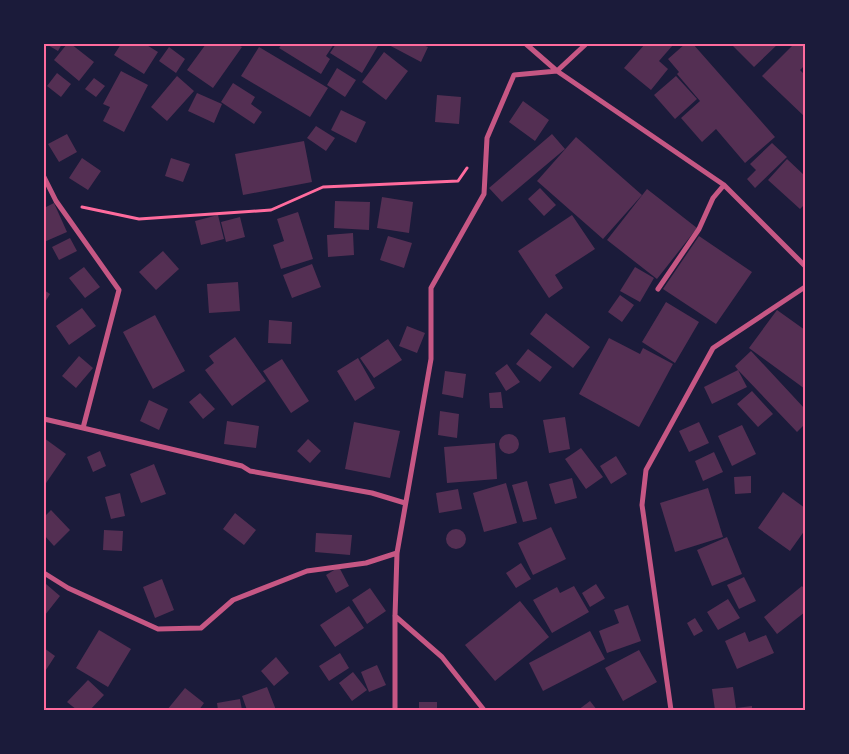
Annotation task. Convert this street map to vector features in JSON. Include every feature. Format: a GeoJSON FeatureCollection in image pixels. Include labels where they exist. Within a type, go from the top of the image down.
{"type":"FeatureCollection","features":[{"type":"Feature","properties":{"kind":"street"},"geometry":{"type":"LineString","coordinates":[[526,44],[557,71],[724,185],[805,266]]}},
{"type":"Feature","properties":{"kind":"street"},"geometry":{"type":"LineString","coordinates":[[395,710],[395,616],[398,553],[405,502],[431,359],[431,288],[484,194],[487,138],[514,75],[557,71],[586,44]]}},
{"type":"Feature","properties":{"kind":"street"},"geometry":{"type":"LineString","coordinates":[[44,177],[56,201],[119,290],[83,428]]}},
{"type":"Feature","properties":{"kind":"street"},"geometry":{"type":"LineString","coordinates":[[658,289],[699,229],[712,198],[724,185]]}},
{"type":"Feature","properties":{"kind":"street"},"geometry":{"type":"LineString","coordinates":[[671,710],[642,505],[646,470],[712,348],[805,287]]}},
{"type":"Feature","properties":{"kind":"street"},"geometry":{"type":"LineString","coordinates":[[44,419],[242,466],[250,472],[372,493],[405,502]]}},
{"type":"Feature","properties":{"kind":"street"},"geometry":{"type":"LineString","coordinates":[[44,573],[68,588],[158,629],[201,628],[232,600],[306,571],[366,563],[398,553]]}},
{"type":"Feature","properties":{"kind":"street"},"geometry":{"type":"LineString","coordinates":[[395,616],[442,657],[484,710]]}},
{"type":"Feature","properties":{"kind":"path"},"geometry":{"type":"LineString","coordinates":[[56,201],[139,219],[271,210],[322,188],[458,181],[468,167]]}},
{"type":"Feature","properties":{"kind":"building"},"geometry":{"type":"Polygon","coordinates":[[[46,44],[62,44],[58,51],[46,44]]]}},
{"type":"Feature","properties":{"kind":"building"},"geometry":{"type":"Polygon","coordinates":[[[67,44],[71,44],[94,62],[79,81],[54,60],[67,44]]]}},
{"type":"Feature","properties":{"kind":"building"},"geometry":{"type":"Polygon","coordinates":[[[121,44],[145,44],[158,52],[144,74],[114,55],[121,44]]]}},
{"type":"Feature","properties":{"kind":"building"},"geometry":{"type":"Polygon","coordinates":[[[206,44],[236,44],[242,47],[213,88],[187,70],[206,44]]]}},
{"type":"Feature","properties":{"kind":"building"},"geometry":{"type":"Polygon","coordinates":[[[282,44],[334,44],[326,56],[330,59],[321,74],[279,48],[282,44]]]}},
{"type":"Feature","properties":{"kind":"building"},"geometry":{"type":"Polygon","coordinates":[[[336,44],[379,44],[362,73],[330,53],[336,44]]]}},
{"type":"Feature","properties":{"kind":"building"},"geometry":{"type":"Polygon","coordinates":[[[387,44],[420,44],[428,47],[421,62],[387,44]]]}},
{"type":"Feature","properties":{"kind":"building"},"geometry":{"type":"Polygon","coordinates":[[[645,44],[673,45],[659,61],[668,69],[651,90],[624,68],[645,44]]]}},
{"type":"Feature","properties":{"kind":"building"},"geometry":{"type":"Polygon","coordinates":[[[685,44],[693,44],[775,137],[745,163],[716,129],[702,142],[681,118],[700,101],[677,74],[679,72],[668,59],[685,44]]]}},
{"type":"Feature","properties":{"kind":"building"},"geometry":{"type":"Polygon","coordinates":[[[731,44],[778,44],[754,67],[731,44]]]}},
{"type":"Feature","properties":{"kind":"building"},"geometry":{"type":"Polygon","coordinates":[[[794,44],[805,44],[805,65],[800,70],[805,75],[805,117],[762,76],[794,44]]]}},
{"type":"Feature","properties":{"kind":"building"},"geometry":{"type":"Polygon","coordinates":[[[169,47],[185,59],[176,73],[159,61],[169,47]]]}},
{"type":"Feature","properties":{"kind":"building"},"geometry":{"type":"Polygon","coordinates":[[[259,47],[328,88],[310,117],[241,76],[259,47]]]}},
{"type":"Feature","properties":{"kind":"building"},"geometry":{"type":"Polygon","coordinates":[[[384,52],[408,71],[386,100],[362,82],[384,52]]]}},
{"type":"Feature","properties":{"kind":"building"},"geometry":{"type":"Polygon","coordinates":[[[337,68],[356,80],[345,97],[327,85],[337,68]]]}},
{"type":"Feature","properties":{"kind":"building"},"geometry":{"type":"Polygon","coordinates":[[[121,71],[148,85],[124,132],[103,121],[110,107],[103,104],[121,71]]]}},
{"type":"Feature","properties":{"kind":"building"},"geometry":{"type":"Polygon","coordinates":[[[57,73],[71,84],[61,97],[47,86],[57,73]]]}},
{"type":"Feature","properties":{"kind":"building"},"geometry":{"type":"Polygon","coordinates":[[[177,76],[194,91],[167,121],[151,107],[177,76]]]}},
{"type":"Feature","properties":{"kind":"building"},"geometry":{"type":"Polygon","coordinates":[[[676,76],[697,99],[675,119],[654,95],[676,76]]]}},
{"type":"Feature","properties":{"kind":"building"},"geometry":{"type":"Polygon","coordinates":[[[94,78],[105,86],[96,97],[85,89],[94,78]]]}},
{"type":"Feature","properties":{"kind":"building"},"geometry":{"type":"Polygon","coordinates":[[[233,83],[255,97],[251,104],[262,112],[254,124],[221,102],[233,83]]]}},
{"type":"Feature","properties":{"kind":"building"},"geometry":{"type":"Polygon","coordinates":[[[197,93],[222,104],[214,123],[188,111],[197,93]]]}},
{"type":"Feature","properties":{"kind":"building"},"geometry":{"type":"Polygon","coordinates":[[[437,95],[461,97],[459,124],[435,122],[437,95]]]}},
{"type":"Feature","properties":{"kind":"building"},"geometry":{"type":"Polygon","coordinates":[[[523,101],[549,120],[535,141],[509,122],[523,101]]]}},
{"type":"Feature","properties":{"kind":"building"},"geometry":{"type":"Polygon","coordinates":[[[341,110],[366,122],[356,143],[331,130],[341,110]]]}},
{"type":"Feature","properties":{"kind":"building"},"geometry":{"type":"Polygon","coordinates":[[[316,126],[335,138],[326,151],[307,138],[316,126]]]}},
{"type":"Feature","properties":{"kind":"building"},"geometry":{"type":"Polygon","coordinates":[[[67,134],[77,152],[59,162],[48,144],[67,134]]]}},
{"type":"Feature","properties":{"kind":"building"},"geometry":{"type":"Polygon","coordinates":[[[552,134],[565,149],[502,202],[489,188],[552,134]]]}},
{"type":"Feature","properties":{"kind":"building"},"geometry":{"type":"Polygon","coordinates":[[[576,137],[642,195],[603,239],[537,181],[576,137]]]}},
{"type":"Feature","properties":{"kind":"building"},"geometry":{"type":"Polygon","coordinates":[[[304,141],[312,182],[243,195],[235,154],[304,141]]]}},
{"type":"Feature","properties":{"kind":"building"},"geometry":{"type":"Polygon","coordinates":[[[772,143],[787,157],[755,188],[747,179],[756,170],[750,164],[772,143]]]}},
{"type":"Feature","properties":{"kind":"building"},"geometry":{"type":"Polygon","coordinates":[[[82,158],[101,171],[88,190],[69,178],[82,158]]]}},
{"type":"Feature","properties":{"kind":"building"},"geometry":{"type":"Polygon","coordinates":[[[171,158],[190,164],[183,182],[165,176],[171,158]]]}},
{"type":"Feature","properties":{"kind":"building"},"geometry":{"type":"Polygon","coordinates":[[[787,159],[805,176],[805,204],[800,209],[768,180],[787,159]]]}},
{"type":"Feature","properties":{"kind":"building"},"geometry":{"type":"Polygon","coordinates":[[[540,188],[556,205],[544,216],[528,199],[540,188]]]}},
{"type":"Feature","properties":{"kind":"building"},"geometry":{"type":"Polygon","coordinates":[[[647,189],[697,228],[657,279],[607,240],[647,189]]]}},
{"type":"Feature","properties":{"kind":"building"},"geometry":{"type":"Polygon","coordinates":[[[382,197],[413,202],[409,233],[377,228],[382,197]]]}},
{"type":"Feature","properties":{"kind":"building"},"geometry":{"type":"Polygon","coordinates":[[[335,201],[370,202],[369,230],[334,228],[335,201]]]}},
{"type":"Feature","properties":{"kind":"building"},"geometry":{"type":"Polygon","coordinates":[[[54,203],[67,232],[44,242],[44,208],[54,203]]]}},
{"type":"Feature","properties":{"kind":"building"},"geometry":{"type":"Polygon","coordinates":[[[298,212],[313,259],[281,269],[273,245],[284,241],[277,219],[298,212]]]}},
{"type":"Feature","properties":{"kind":"building"},"geometry":{"type":"Polygon","coordinates":[[[218,215],[224,239],[201,245],[195,221],[218,215]]]}},
{"type":"Feature","properties":{"kind":"building"},"geometry":{"type":"Polygon","coordinates":[[[572,215],[595,249],[555,275],[563,288],[549,298],[518,251],[572,215]]]}},
{"type":"Feature","properties":{"kind":"building"},"geometry":{"type":"Polygon","coordinates":[[[240,217],[245,237],[226,242],[221,222],[240,217]]]}},
{"type":"Feature","properties":{"kind":"building"},"geometry":{"type":"Polygon","coordinates":[[[353,233],[354,255],[328,257],[327,235],[353,233]]]}},
{"type":"Feature","properties":{"kind":"building"},"geometry":{"type":"Polygon","coordinates":[[[388,236],[412,243],[404,268],[380,260],[388,236]]]}},
{"type":"Feature","properties":{"kind":"building"},"geometry":{"type":"Polygon","coordinates":[[[699,236],[752,272],[716,324],[663,289],[699,236]]]}},
{"type":"Feature","properties":{"kind":"building"},"geometry":{"type":"Polygon","coordinates":[[[70,238],[77,251],[59,260],[52,247],[70,238]]]}},
{"type":"Feature","properties":{"kind":"building"},"geometry":{"type":"Polygon","coordinates":[[[163,251],[179,269],[156,290],[139,272],[163,251]]]}},
{"type":"Feature","properties":{"kind":"building"},"geometry":{"type":"Polygon","coordinates":[[[312,264],[321,287],[292,298],[283,275],[312,264]]]}},
{"type":"Feature","properties":{"kind":"building"},"geometry":{"type":"Polygon","coordinates":[[[84,267],[100,287],[85,298],[69,278],[84,267]]]}},
{"type":"Feature","properties":{"kind":"building"},"geometry":{"type":"Polygon","coordinates":[[[635,267],[654,278],[640,302],[620,291],[635,267]]]}},
{"type":"Feature","properties":{"kind":"building"},"geometry":{"type":"Polygon","coordinates":[[[238,282],[240,311],[209,313],[207,284],[238,282]]]}},
{"type":"Feature","properties":{"kind":"building"},"geometry":{"type":"Polygon","coordinates":[[[44,290],[50,294],[44,304],[44,290]]]}},
{"type":"Feature","properties":{"kind":"building"},"geometry":{"type":"Polygon","coordinates":[[[620,295],[634,305],[622,322],[608,312],[620,295]]]}},
{"type":"Feature","properties":{"kind":"building"},"geometry":{"type":"Polygon","coordinates":[[[666,302],[699,322],[675,363],[642,342],[666,302]]]}},
{"type":"Feature","properties":{"kind":"building"},"geometry":{"type":"Polygon","coordinates":[[[82,308],[96,326],[69,345],[56,326],[82,308]]]}},
{"type":"Feature","properties":{"kind":"building"},"geometry":{"type":"Polygon","coordinates":[[[777,310],[805,330],[805,389],[749,348],[777,310]]]}},
{"type":"Feature","properties":{"kind":"building"},"geometry":{"type":"Polygon","coordinates":[[[546,313],[590,347],[573,368],[530,334],[546,313]]]}},
{"type":"Feature","properties":{"kind":"building"},"geometry":{"type":"Polygon","coordinates":[[[155,315],[185,371],[153,389],[123,332],[155,315]]]}},
{"type":"Feature","properties":{"kind":"building"},"geometry":{"type":"Polygon","coordinates":[[[269,320],[292,322],[291,344],[268,343],[269,320]]]}},
{"type":"Feature","properties":{"kind":"building"},"geometry":{"type":"Polygon","coordinates":[[[407,326],[425,333],[417,353],[399,346],[407,326]]]}},
{"type":"Feature","properties":{"kind":"building"},"geometry":{"type":"Polygon","coordinates":[[[235,337],[266,381],[232,406],[205,370],[214,363],[209,356],[235,337]]]}},
{"type":"Feature","properties":{"kind":"building"},"geometry":{"type":"Polygon","coordinates":[[[609,338],[640,354],[643,348],[673,364],[639,427],[579,394],[609,338]]]}},
{"type":"Feature","properties":{"kind":"building"},"geometry":{"type":"Polygon","coordinates":[[[388,339],[402,360],[374,378],[360,358],[388,339]]]}},
{"type":"Feature","properties":{"kind":"building"},"geometry":{"type":"Polygon","coordinates":[[[528,349],[552,367],[540,382],[516,364],[528,349]]]}},
{"type":"Feature","properties":{"kind":"building"},"geometry":{"type":"Polygon","coordinates":[[[751,351],[805,409],[805,424],[797,432],[735,366],[751,351]]]}},
{"type":"Feature","properties":{"kind":"building"},"geometry":{"type":"Polygon","coordinates":[[[79,356],[93,368],[76,388],[62,376],[79,356]]]}},
{"type":"Feature","properties":{"kind":"building"},"geometry":{"type":"Polygon","coordinates":[[[358,358],[375,388],[355,401],[337,371],[358,358]]]}},
{"type":"Feature","properties":{"kind":"building"},"geometry":{"type":"Polygon","coordinates":[[[282,359],[309,401],[291,413],[263,371],[282,359]]]}},
{"type":"Feature","properties":{"kind":"building"},"geometry":{"type":"Polygon","coordinates":[[[507,364],[520,382],[506,391],[495,373],[507,364]]]}},
{"type":"Feature","properties":{"kind":"building"},"geometry":{"type":"Polygon","coordinates":[[[738,370],[747,387],[712,404],[704,387],[738,370]]]}},
{"type":"Feature","properties":{"kind":"building"},"geometry":{"type":"Polygon","coordinates":[[[445,371],[466,374],[463,398],[442,394],[445,371]]]}},
{"type":"Feature","properties":{"kind":"building"},"geometry":{"type":"Polygon","coordinates":[[[752,391],[773,414],[758,427],[737,404],[752,391]]]}},
{"type":"Feature","properties":{"kind":"building"},"geometry":{"type":"Polygon","coordinates":[[[501,392],[503,408],[490,408],[489,393],[501,392]]]}},
{"type":"Feature","properties":{"kind":"building"},"geometry":{"type":"Polygon","coordinates":[[[200,393],[215,409],[203,419],[189,402],[200,393]]]}},
{"type":"Feature","properties":{"kind":"building"},"geometry":{"type":"Polygon","coordinates":[[[149,400],[168,409],[159,430],[140,421],[149,400]]]}},
{"type":"Feature","properties":{"kind":"building"},"geometry":{"type":"Polygon","coordinates":[[[440,411],[459,414],[457,438],[438,435],[440,411]]]}},
{"type":"Feature","properties":{"kind":"building"},"geometry":{"type":"Polygon","coordinates":[[[565,417],[570,449],[549,453],[543,420],[565,417]]]}},
{"type":"Feature","properties":{"kind":"building"},"geometry":{"type":"Polygon","coordinates":[[[227,421],[259,426],[256,448],[224,444],[227,421]]]}},
{"type":"Feature","properties":{"kind":"building"},"geometry":{"type":"Polygon","coordinates":[[[354,422],[400,431],[390,478],[345,469],[354,422]]]}},
{"type":"Feature","properties":{"kind":"building"},"geometry":{"type":"Polygon","coordinates":[[[699,422],[709,443],[689,452],[679,431],[699,422]]]}},
{"type":"Feature","properties":{"kind":"building"},"geometry":{"type":"Polygon","coordinates":[[[742,425],[756,454],[732,466],[718,436],[742,425]]]}},
{"type":"Feature","properties":{"kind":"building"},"geometry":{"type":"Polygon","coordinates":[[[509,434],[516,437],[519,444],[516,451],[509,454],[502,451],[499,444],[502,437],[509,434]]]}},
{"type":"Feature","properties":{"kind":"building"},"geometry":{"type":"Polygon","coordinates":[[[44,438],[66,454],[44,486],[44,438]]]}},
{"type":"Feature","properties":{"kind":"building"},"geometry":{"type":"Polygon","coordinates":[[[308,439],[321,451],[310,463],[297,451],[308,439]]]}},
{"type":"Feature","properties":{"kind":"building"},"geometry":{"type":"Polygon","coordinates":[[[495,443],[497,479],[447,483],[444,447],[495,443]]]}},
{"type":"Feature","properties":{"kind":"building"},"geometry":{"type":"Polygon","coordinates":[[[581,448],[603,477],[586,489],[565,459],[581,448]]]}},
{"type":"Feature","properties":{"kind":"building"},"geometry":{"type":"Polygon","coordinates":[[[100,451],[106,466],[93,472],[87,457],[100,451]]]}},
{"type":"Feature","properties":{"kind":"building"},"geometry":{"type":"Polygon","coordinates":[[[714,452],[723,472],[703,481],[695,461],[714,452]]]}},
{"type":"Feature","properties":{"kind":"building"},"geometry":{"type":"Polygon","coordinates":[[[616,456],[627,474],[611,484],[600,466],[616,456]]]}},
{"type":"Feature","properties":{"kind":"building"},"geometry":{"type":"Polygon","coordinates":[[[154,464],[166,494],[141,503],[130,474],[154,464]]]}},
{"type":"Feature","properties":{"kind":"building"},"geometry":{"type":"Polygon","coordinates":[[[751,476],[751,493],[735,494],[734,477],[751,476]]]}},
{"type":"Feature","properties":{"kind":"building"},"geometry":{"type":"Polygon","coordinates":[[[572,478],[577,498],[555,504],[549,484],[572,478]]]}},
{"type":"Feature","properties":{"kind":"building"},"geometry":{"type":"Polygon","coordinates":[[[527,481],[537,519],[523,522],[512,485],[527,481]]]}},
{"type":"Feature","properties":{"kind":"building"},"geometry":{"type":"Polygon","coordinates":[[[506,483],[517,523],[484,532],[473,493],[506,483]]]}},
{"type":"Feature","properties":{"kind":"building"},"geometry":{"type":"Polygon","coordinates":[[[708,488],[723,537],[675,552],[660,503],[708,488]]]}},
{"type":"Feature","properties":{"kind":"building"},"geometry":{"type":"Polygon","coordinates":[[[458,489],[462,509],[439,513],[436,493],[458,489]]]}},
{"type":"Feature","properties":{"kind":"building"},"geometry":{"type":"Polygon","coordinates":[[[783,492],[805,508],[805,530],[790,551],[758,528],[783,492]]]}},
{"type":"Feature","properties":{"kind":"building"},"geometry":{"type":"Polygon","coordinates":[[[120,493],[125,516],[111,519],[105,497],[120,493]]]}},
{"type":"Feature","properties":{"kind":"building"},"geometry":{"type":"Polygon","coordinates":[[[51,510],[70,530],[54,546],[44,535],[44,517],[51,510]]]}},
{"type":"Feature","properties":{"kind":"building"},"geometry":{"type":"Polygon","coordinates":[[[235,513],[256,530],[244,545],[223,529],[235,513]]]}},
{"type":"Feature","properties":{"kind":"building"},"geometry":{"type":"Polygon","coordinates":[[[551,527],[566,559],[533,575],[518,543],[551,527]]]}},
{"type":"Feature","properties":{"kind":"building"},"geometry":{"type":"Polygon","coordinates":[[[456,529],[463,532],[466,539],[463,546],[456,549],[449,546],[446,539],[449,532],[456,529]]]}},
{"type":"Feature","properties":{"kind":"building"},"geometry":{"type":"Polygon","coordinates":[[[104,530],[123,531],[122,551],[103,550],[104,530]]]}},
{"type":"Feature","properties":{"kind":"building"},"geometry":{"type":"Polygon","coordinates":[[[316,533],[352,535],[350,555],[315,552],[316,533]]]}},
{"type":"Feature","properties":{"kind":"building"},"geometry":{"type":"Polygon","coordinates":[[[727,537],[742,574],[712,586],[697,550],[727,537]]]}},
{"type":"Feature","properties":{"kind":"building"},"geometry":{"type":"Polygon","coordinates":[[[521,563],[531,579],[516,588],[506,573],[521,563]]]}},
{"type":"Feature","properties":{"kind":"building"},"geometry":{"type":"Polygon","coordinates":[[[339,567],[349,586],[336,593],[326,575],[339,567]]]}},
{"type":"Feature","properties":{"kind":"building"},"geometry":{"type":"Polygon","coordinates":[[[744,577],[756,601],[739,609],[727,585],[744,577]]]}},
{"type":"Feature","properties":{"kind":"building"},"geometry":{"type":"Polygon","coordinates":[[[162,579],[174,610],[155,618],[143,587],[162,579]]]}},
{"type":"Feature","properties":{"kind":"building"},"geometry":{"type":"Polygon","coordinates":[[[46,584],[60,596],[45,615],[44,586],[46,584]]]}},
{"type":"Feature","properties":{"kind":"building"},"geometry":{"type":"Polygon","coordinates":[[[596,584],[605,598],[590,607],[582,593],[596,584]]]}},
{"type":"Feature","properties":{"kind":"building"},"geometry":{"type":"Polygon","coordinates":[[[574,586],[589,612],[552,633],[533,600],[557,587],[560,593],[574,586]]]}},
{"type":"Feature","properties":{"kind":"building"},"geometry":{"type":"Polygon","coordinates":[[[802,586],[805,590],[805,612],[777,634],[764,617],[802,586]]]}},
{"type":"Feature","properties":{"kind":"building"},"geometry":{"type":"Polygon","coordinates":[[[370,588],[386,611],[367,624],[352,600],[370,588]]]}},
{"type":"Feature","properties":{"kind":"building"},"geometry":{"type":"Polygon","coordinates":[[[728,599],[740,618],[718,630],[707,612],[728,599]]]}},
{"type":"Feature","properties":{"kind":"building"},"geometry":{"type":"Polygon","coordinates":[[[520,601],[549,637],[495,681],[465,645],[520,601]]]}},
{"type":"Feature","properties":{"kind":"building"},"geometry":{"type":"Polygon","coordinates":[[[628,605],[641,641],[607,653],[599,631],[619,623],[614,610],[628,605]]]}},
{"type":"Feature","properties":{"kind":"building"},"geometry":{"type":"Polygon","coordinates":[[[349,606],[364,628],[335,647],[320,625],[349,606]]]}},
{"type":"Feature","properties":{"kind":"building"},"geometry":{"type":"Polygon","coordinates":[[[695,618],[703,631],[694,636],[687,623],[695,618]]]}},
{"type":"Feature","properties":{"kind":"building"},"geometry":{"type":"Polygon","coordinates":[[[99,630],[131,649],[108,687],[76,668],[99,630]]]}},
{"type":"Feature","properties":{"kind":"building"},"geometry":{"type":"Polygon","coordinates":[[[590,631],[605,659],[543,691],[529,663],[590,631]]]}},
{"type":"Feature","properties":{"kind":"building"},"geometry":{"type":"Polygon","coordinates":[[[745,632],[749,642],[766,635],[774,653],[737,669],[725,641],[745,632]]]}},
{"type":"Feature","properties":{"kind":"building"},"geometry":{"type":"Polygon","coordinates":[[[44,648],[55,656],[44,673],[44,648]]]}},
{"type":"Feature","properties":{"kind":"building"},"geometry":{"type":"Polygon","coordinates":[[[639,650],[657,682],[623,701],[605,668],[639,650]]]}},
{"type":"Feature","properties":{"kind":"building"},"geometry":{"type":"Polygon","coordinates":[[[340,653],[349,668],[329,681],[319,666],[340,653]]]}},
{"type":"Feature","properties":{"kind":"building"},"geometry":{"type":"Polygon","coordinates":[[[276,657],[289,673],[274,686],[261,671],[276,657]]]}},
{"type":"Feature","properties":{"kind":"building"},"geometry":{"type":"Polygon","coordinates":[[[377,665],[386,685],[369,692],[361,672],[377,665]]]}},
{"type":"Feature","properties":{"kind":"building"},"geometry":{"type":"Polygon","coordinates":[[[353,672],[367,690],[352,701],[339,683],[353,672]]]}},
{"type":"Feature","properties":{"kind":"building"},"geometry":{"type":"Polygon","coordinates":[[[88,680],[104,695],[90,710],[77,710],[67,702],[88,680]]]}},
{"type":"Feature","properties":{"kind":"building"},"geometry":{"type":"Polygon","coordinates":[[[267,687],[276,710],[247,710],[242,696],[267,687]]]}},
{"type":"Feature","properties":{"kind":"building"},"geometry":{"type":"Polygon","coordinates":[[[733,687],[736,708],[752,706],[752,710],[715,710],[712,689],[733,687]]]}},
{"type":"Feature","properties":{"kind":"building"},"geometry":{"type":"Polygon","coordinates":[[[185,688],[204,703],[199,710],[167,710],[185,688]]]}},
{"type":"Feature","properties":{"kind":"building"},"geometry":{"type":"Polygon","coordinates":[[[240,699],[242,710],[218,710],[217,703],[240,699]]]}},
{"type":"Feature","properties":{"kind":"building"},"geometry":{"type":"Polygon","coordinates":[[[590,701],[597,710],[578,710],[590,701]]]}},
{"type":"Feature","properties":{"kind":"building"},"geometry":{"type":"Polygon","coordinates":[[[419,702],[437,702],[437,710],[419,710],[419,702]]]}}]}
